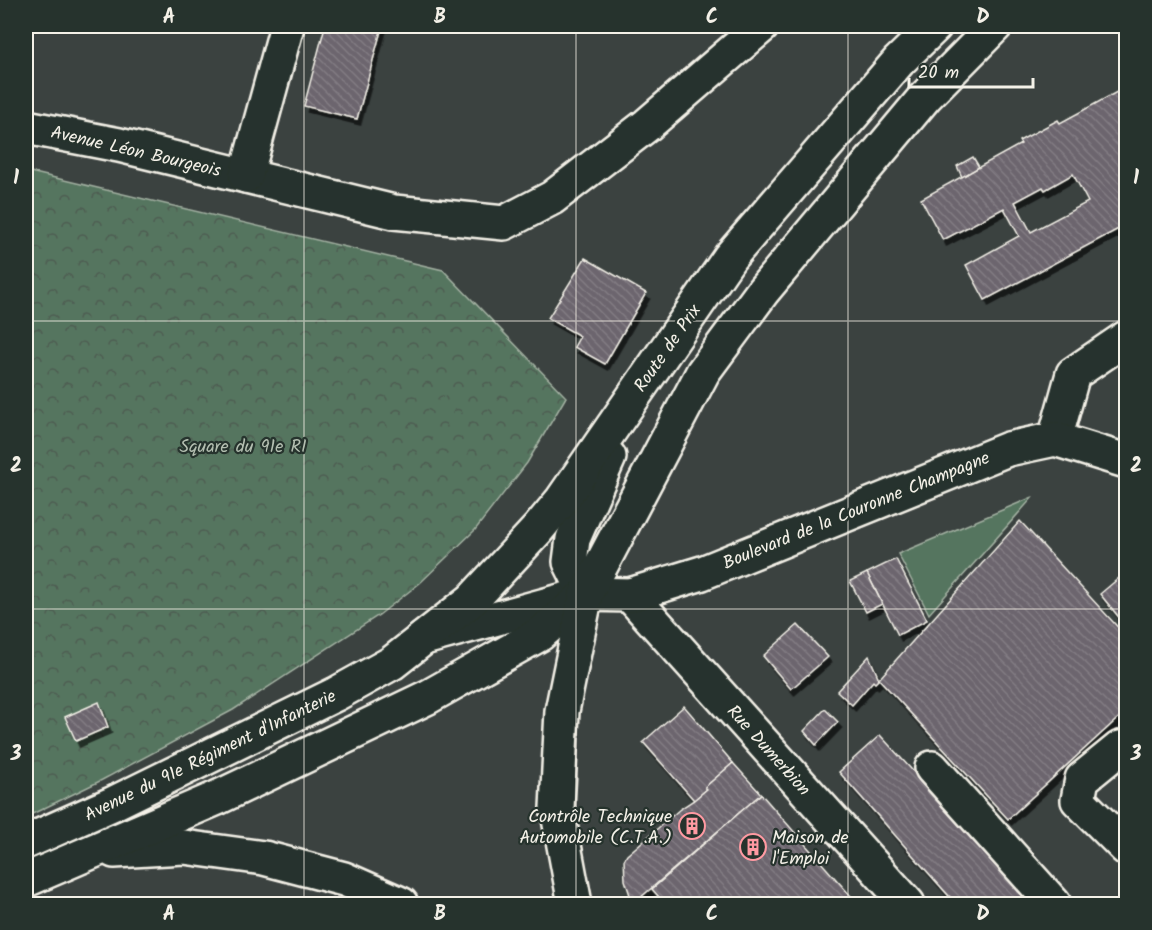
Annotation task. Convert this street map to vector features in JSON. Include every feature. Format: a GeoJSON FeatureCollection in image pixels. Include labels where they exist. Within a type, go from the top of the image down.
{"type":"FeatureCollection","features":[{"type":"Feature","properties":{"kind":"main road"},"geometry":{"type":"LineString","coordinates":[[246,176],[287,26]]}},
{"type":"Feature","properties":{"kind":"main road","name":"Avenue Léon Bourgeois"},"geometry":{"type":"LineString","coordinates":[[26,127],[118,145],[394,212],[504,223],[552,198],[647,125],[762,26]]}},
{"type":"Feature","properties":{"kind":"main road","name":"Route de Prix"},"geometry":{"type":"LineString","coordinates":[[392,663],[472,600],[538,529],[562,500],[730,257],[899,61],[935,26]]}},
{"type":"Feature","properties":{"kind":"main road"},"geometry":{"type":"LineString","coordinates":[[575,904],[557,808],[562,711],[586,594],[703,372],[763,291],[910,115],[995,26]]}},
{"type":"Feature","properties":{"kind":"main road"},"geometry":{"type":"LineString","coordinates":[[1055,439],[1073,374],[1126,338]]}},
{"type":"Feature","properties":{"kind":"main road"},"geometry":{"type":"LineString","coordinates":[[586,594],[570,562],[573,538],[641,385]]}},
{"type":"Feature","properties":{"kind":"main road","name":"Boulevard de la Couronne Champagne"},"geometry":{"type":"LineString","coordinates":[[424,638],[586,594],[630,595],[702,573],[1008,448],[1055,439],[1126,461]]}},
{"type":"Feature","properties":{"kind":"main road","name":"Avenue du 91e Régiment d'Infanterie"},"geometry":{"type":"LineString","coordinates":[[26,880],[217,798],[428,698],[540,634],[586,594]]}},
{"type":"Feature","properties":{"kind":"main road","name":"Rue Dumerbion"},"geometry":{"type":"LineString","coordinates":[[630,595],[908,904]]}},
{"type":"Feature","properties":{"kind":"main road","name":"Avenue du 91e Régiment d'Infanterie"},"geometry":{"type":"LineString","coordinates":[[26,842],[112,804],[336,694],[392,663]]}},
{"type":"Feature","properties":{"kind":"main road"},"geometry":{"type":"LineString","coordinates":[[1126,747],[1120,748],[1082,779],[1078,800],[1126,848]]}},
{"type":"Feature","properties":{"kind":"main road"},"geometry":{"type":"LineString","coordinates":[[932,768],[1054,904]]}},
{"type":"Feature","properties":{"kind":"main road","name":"Avenue du 91e Régiment d'Infanterie"},"geometry":{"type":"LineString","coordinates":[[26,856],[184,847],[264,858],[344,879],[401,904]]}},
{"type":"Feature","properties":{"kind":"green space","name":"Square du 91e RI"},"geometry":{"type":"Polygon","coordinates":[[[26,171],[443,270],[566,397],[527,463],[475,530],[420,583],[379,615],[233,710],[102,780],[26,817],[26,171]]]}},
{"type":"Feature","properties":{"kind":"green space"},"geometry":{"type":"Polygon","coordinates":[[[1033,497],[929,614],[898,554],[1033,497]]]}},
{"type":"Feature","properties":{"kind":"building"},"geometry":{"type":"Polygon","coordinates":[[[325,26],[382,27],[357,119],[304,106],[325,26]]]}},
{"type":"Feature","properties":{"kind":"building"},"geometry":{"type":"Polygon","coordinates":[[[1126,87],[1126,158],[1123,160],[1126,166],[1126,225],[985,300],[966,265],[1019,236],[1004,208],[943,240],[921,199],[1021,144],[1019,141],[1058,120],[1060,123],[1126,87]],[[1073,174],[1045,190],[1043,187],[1015,202],[1031,232],[1088,202],[1073,174]]]}},
{"type":"Feature","properties":{"kind":"building"},"geometry":{"type":"Polygon","coordinates":[[[973,157],[979,167],[962,177],[957,166],[973,157]]]}},
{"type":"Feature","properties":{"kind":"building"},"geometry":{"type":"Polygon","coordinates":[[[585,258],[646,293],[605,364],[574,347],[580,336],[548,318],[585,258]]]}},
{"type":"Feature","properties":{"kind":"building"},"geometry":{"type":"Polygon","coordinates":[[[1020,521],[1126,636],[1126,711],[1008,819],[879,679],[1020,521]]]}},
{"type":"Feature","properties":{"kind":"building"},"geometry":{"type":"Polygon","coordinates":[[[896,559],[927,620],[898,635],[867,573],[896,559]]]}},
{"type":"Feature","properties":{"kind":"building"},"geometry":{"type":"Polygon","coordinates":[[[1126,572],[1126,626],[1100,594],[1126,572]]]}},
{"type":"Feature","properties":{"kind":"building"},"geometry":{"type":"Polygon","coordinates":[[[867,573],[882,604],[866,612],[850,581],[867,573]]]}},
{"type":"Feature","properties":{"kind":"building"},"geometry":{"type":"Polygon","coordinates":[[[798,625],[828,657],[791,689],[763,656],[798,625]]]}},
{"type":"Feature","properties":{"kind":"building"},"geometry":{"type":"Polygon","coordinates":[[[869,656],[879,679],[875,683],[873,681],[852,705],[837,691],[869,656]]]}},
{"type":"Feature","properties":{"kind":"building"},"geometry":{"type":"Polygon","coordinates":[[[99,702],[108,727],[76,741],[65,717],[99,702]]]}},
{"type":"Feature","properties":{"kind":"building"},"geometry":{"type":"Polygon","coordinates":[[[684,706],[733,763],[705,787],[707,789],[694,800],[643,742],[684,706]]]}},
{"type":"Feature","properties":{"kind":"building"},"geometry":{"type":"Polygon","coordinates":[[[825,709],[838,722],[816,745],[804,731],[825,709]]]}},
{"type":"Feature","properties":{"kind":"building"},"geometry":{"type":"Polygon","coordinates":[[[880,735],[1034,904],[956,904],[839,772],[880,735]]]}},
{"type":"Feature","properties":{"kind":"building","name":"Contrôle Technique Automobile (C.T.A.)"},"geometry":{"type":"Polygon","coordinates":[[[733,763],[761,794],[633,904],[625,880],[624,860],[627,855],[707,789],[705,787],[733,763]]]}},
{"type":"Feature","properties":{"kind":"building","name":"Maison de l'Emploi"},"geometry":{"type":"Polygon","coordinates":[[[761,794],[858,904],[665,904],[652,889],[761,794]]]}},
{"type":"Feature","properties":{"kind":"place","name":"Contrôle Technique Automobile (C.T.A.)"},"geometry":{"type":"Point","coordinates":[692,826]}},
{"type":"Feature","properties":{"kind":"place","name":"Maison de l'Emploi"},"geometry":{"type":"Point","coordinates":[753,847]}}]}
